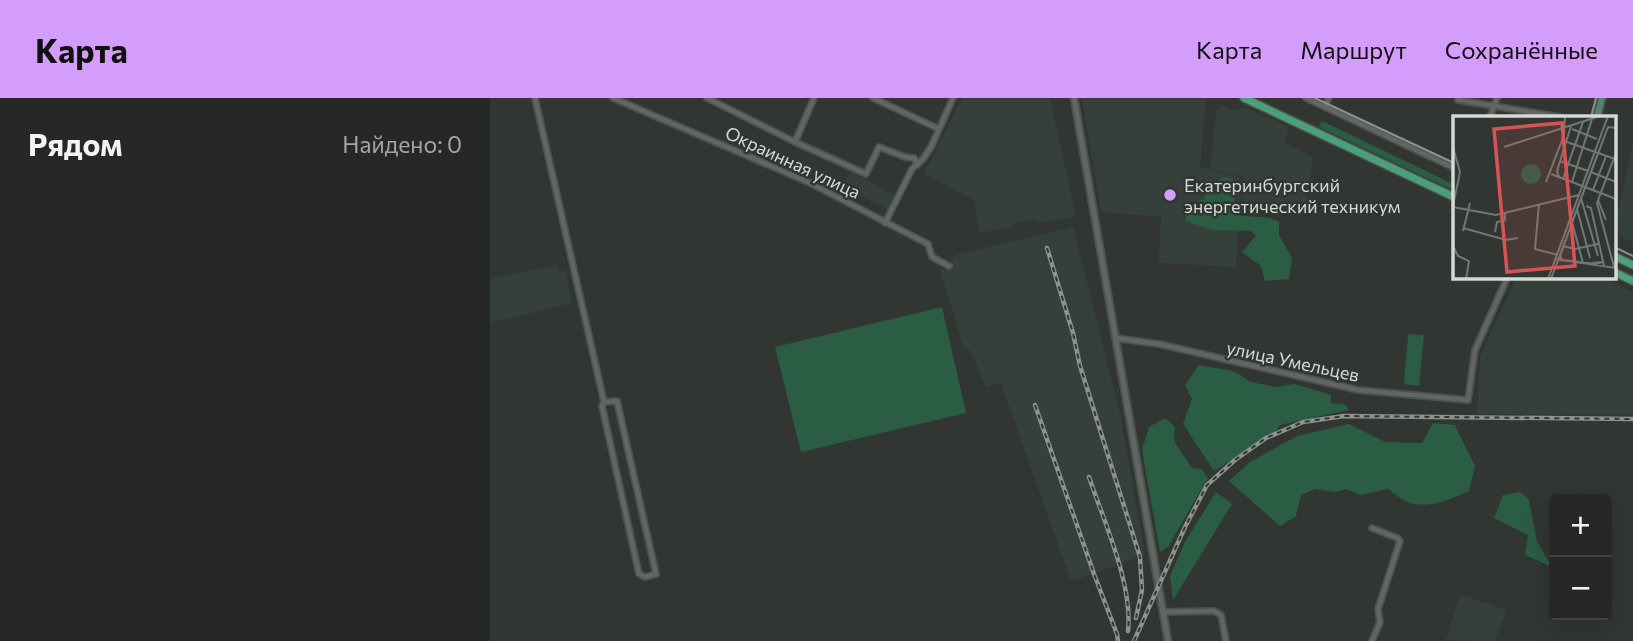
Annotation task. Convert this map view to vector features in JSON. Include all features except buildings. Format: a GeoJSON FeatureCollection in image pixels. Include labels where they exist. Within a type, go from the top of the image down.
{"type":"FeatureCollection","features":[{"type":"Feature","properties":{"kind":"main road"},"geometry":{"type":"LineString","coordinates":[[1244,98],[1453,197]]}},
{"type":"Feature","properties":{"kind":"main road"},"geometry":{"type":"LineString","coordinates":[[1597,116],[1602,98]]}},
{"type":"Feature","properties":{"kind":"main road"},"geometry":{"type":"LineString","coordinates":[[1616,257],[1633,265]]}},
{"type":"Feature","properties":{"kind":"main road"},"geometry":{"type":"LineString","coordinates":[[1616,273],[1633,281]]}},
{"type":"Feature","properties":{"kind":"street"},"geometry":{"type":"LineString","coordinates":[[535,98],[604,401],[601,406],[639,575],[645,577],[656,574],[617,401],[604,401]]}},
{"type":"Feature","properties":{"kind":"street","name":"Окраинная улица"},"geometry":{"type":"LineString","coordinates":[[613,98],[808,182],[928,244],[932,257],[949,266]]}},
{"type":"Feature","properties":{"kind":"street"},"geometry":{"type":"LineString","coordinates":[[628,104],[631,98]]}},
{"type":"Feature","properties":{"kind":"street"},"geometry":{"type":"LineString","coordinates":[[707,98],[794,142],[866,174],[879,147],[914,158],[917,164]]}},
{"type":"Feature","properties":{"kind":"street"},"geometry":{"type":"LineString","coordinates":[[794,142],[814,98]]}},
{"type":"Feature","properties":{"kind":"street"},"geometry":{"type":"LineString","coordinates":[[873,98],[939,129]]}},
{"type":"Feature","properties":{"kind":"street"},"geometry":{"type":"LineString","coordinates":[[885,223],[912,169],[923,159],[953,98]]}},
{"type":"Feature","properties":{"kind":"street"},"geometry":{"type":"LineString","coordinates":[[1074,98],[1168,641]]}},
{"type":"Feature","properties":{"kind":"street"},"geometry":{"type":"LineString","coordinates":[[1306,98],[1453,168]]}},
{"type":"Feature","properties":{"kind":"street"},"geometry":{"type":"LineString","coordinates":[[1325,107],[1329,98]]}},
{"type":"Feature","properties":{"kind":"street"},"geometry":{"type":"LineString","coordinates":[[1490,116],[1497,98]]}},
{"type":"Feature","properties":{"kind":"street"},"geometry":{"type":"LineString","coordinates":[[1458,100],[1554,116]]}},
{"type":"Feature","properties":{"kind":"street","name":"улица Умельцев"},"geometry":{"type":"LineString","coordinates":[[1115,338],[1159,344],[1358,390],[1468,400],[1475,350],[1507,278]]}},
{"type":"Feature","properties":{"kind":"street"},"geometry":{"type":"LineString","coordinates":[[1372,528],[1400,541],[1378,609],[1380,622],[1373,641]]}},
{"type":"Feature","properties":{"kind":"street"},"geometry":{"type":"LineString","coordinates":[[1163,612],[1214,611],[1221,615],[1226,641]]}},
{"type":"Feature","properties":{"kind":"shaded area"},"geometry":{"type":"Polygon","coordinates":[[[962,98],[1050,98],[1076,216],[1039,223],[1033,220],[1015,223],[1012,227],[980,233],[974,200],[924,174],[962,98]]]}},
{"type":"Feature","properties":{"kind":"shaded area","name":"Екатеринбургский энергетический техникум"},"geometry":{"type":"Polygon","coordinates":[[[1082,98],[1206,98],[1200,167],[1242,178],[1236,267],[1159,263],[1161,217],[1101,212],[1082,98]]]}},
{"type":"Feature","properties":{"kind":"shaded area"},"geometry":{"type":"Polygon","coordinates":[[[1222,105],[1233,111],[1245,108],[1289,127],[1285,143],[1313,157],[1305,213],[1241,211],[1244,177],[1210,169],[1216,111],[1222,105]]]}},
{"type":"Feature","properties":{"kind":"shaded area"},"geometry":{"type":"Polygon","coordinates":[[[1633,143],[1633,242],[1616,235],[1616,222],[1633,143]]]}},
{"type":"Feature","properties":{"kind":"shaded area"},"geometry":{"type":"Polygon","coordinates":[[[850,172],[895,195],[888,209],[842,187],[850,172]]]}},
{"type":"Feature","properties":{"kind":"shaded area"},"geometry":{"type":"Polygon","coordinates":[[[1073,227],[1120,413],[1145,555],[1073,581],[1001,383],[986,387],[971,352],[963,345],[940,270],[947,268],[955,255],[1073,227]]]}},
{"type":"Feature","properties":{"kind":"shaded area"},"geometry":{"type":"Polygon","coordinates":[[[557,265],[559,271],[565,270],[572,303],[490,323],[490,279],[557,265]]]}},
{"type":"Feature","properties":{"kind":"shaded area"},"geometry":{"type":"Polygon","coordinates":[[[1517,278],[1601,278],[1633,292],[1633,415],[1477,414],[1480,356],[1517,278]]]}},
{"type":"Feature","properties":{"kind":"shaded area"},"geometry":{"type":"Polygon","coordinates":[[[1460,594],[1506,610],[1495,641],[1446,640],[1460,594]]]}},
{"type":"Feature","properties":{"kind":"green space"},"geometry":{"type":"Polygon","coordinates":[[[1322,121],[1453,184],[1450,189],[1319,127],[1322,121]]]}},
{"type":"Feature","properties":{"kind":"green space"},"geometry":{"type":"Polygon","coordinates":[[[1223,177],[1235,180],[1234,215],[1270,218],[1279,222],[1279,235],[1292,258],[1289,279],[1265,281],[1261,266],[1242,252],[1256,236],[1251,231],[1213,230],[1185,221],[1190,206],[1205,198],[1205,188],[1223,177]]]}},
{"type":"Feature","properties":{"kind":"green space"},"geometry":{"type":"Polygon","coordinates":[[[942,307],[966,413],[801,452],[775,347],[942,307]]]}},
{"type":"Feature","properties":{"kind":"green space"},"geometry":{"type":"Polygon","coordinates":[[[1408,334],[1424,335],[1419,386],[1404,384],[1408,334]]]}},
{"type":"Feature","properties":{"kind":"green space"},"geometry":{"type":"Polygon","coordinates":[[[1199,365],[1233,371],[1251,382],[1277,387],[1294,384],[1331,395],[1331,403],[1346,405],[1348,410],[1280,425],[1275,433],[1214,471],[1183,424],[1192,399],[1185,385],[1199,365]]]}},
{"type":"Feature","properties":{"kind":"green space"},"geometry":{"type":"Polygon","coordinates":[[[1165,418],[1175,427],[1174,441],[1192,468],[1202,469],[1208,478],[1168,547],[1160,552],[1142,450],[1149,427],[1165,418]]]}},
{"type":"Feature","properties":{"kind":"green space"},"geometry":{"type":"Polygon","coordinates":[[[1433,423],[1455,425],[1475,466],[1469,491],[1439,502],[1415,504],[1405,501],[1388,489],[1361,495],[1346,489],[1335,492],[1315,489],[1301,495],[1296,516],[1280,526],[1229,481],[1250,462],[1297,436],[1349,424],[1385,442],[1422,443],[1433,423]]]}},
{"type":"Feature","properties":{"kind":"green space"},"geometry":{"type":"Polygon","coordinates":[[[1216,492],[1232,504],[1173,600],[1170,576],[1185,542],[1216,492]]]}},
{"type":"Feature","properties":{"kind":"green space"},"geometry":{"type":"Polygon","coordinates":[[[1521,492],[1529,500],[1537,542],[1549,566],[1525,555],[1528,535],[1494,518],[1503,495],[1521,492]]]}},
{"type":"Feature","properties":{"kind":"tram line"},"geometry":{"type":"LineString","coordinates":[[1315,98],[1453,163]]}},
{"type":"Feature","properties":{"kind":"tram line"},"geometry":{"type":"LineString","coordinates":[[1591,116],[1596,98]]}},
{"type":"Feature","properties":{"kind":"tram line"},"geometry":{"type":"LineString","coordinates":[[1616,248],[1633,256]]}},
{"type":"Feature","properties":{"kind":"railway"},"geometry":{"type":"LineString","coordinates":[[1047,248],[1073,333],[1080,366],[1140,557],[1142,590],[1136,618]]}},
{"type":"Feature","properties":{"kind":"railway"},"geometry":{"type":"LineString","coordinates":[[1035,405],[1118,641]]}},
{"type":"Feature","properties":{"kind":"railway"},"geometry":{"type":"LineString","coordinates":[[1134,641],[1185,527],[1207,485],[1235,460],[1266,438],[1303,422],[1344,416],[1633,419]]}},
{"type":"Feature","properties":{"kind":"railway"},"geometry":{"type":"LineString","coordinates":[[1089,477],[1122,573],[1128,631]]}},
{"type":"Feature","properties":{"kind":"place","name":"Екатеринбургский энергетический техникум"},"geometry":{"type":"Point","coordinates":[1170,195]}}]}
